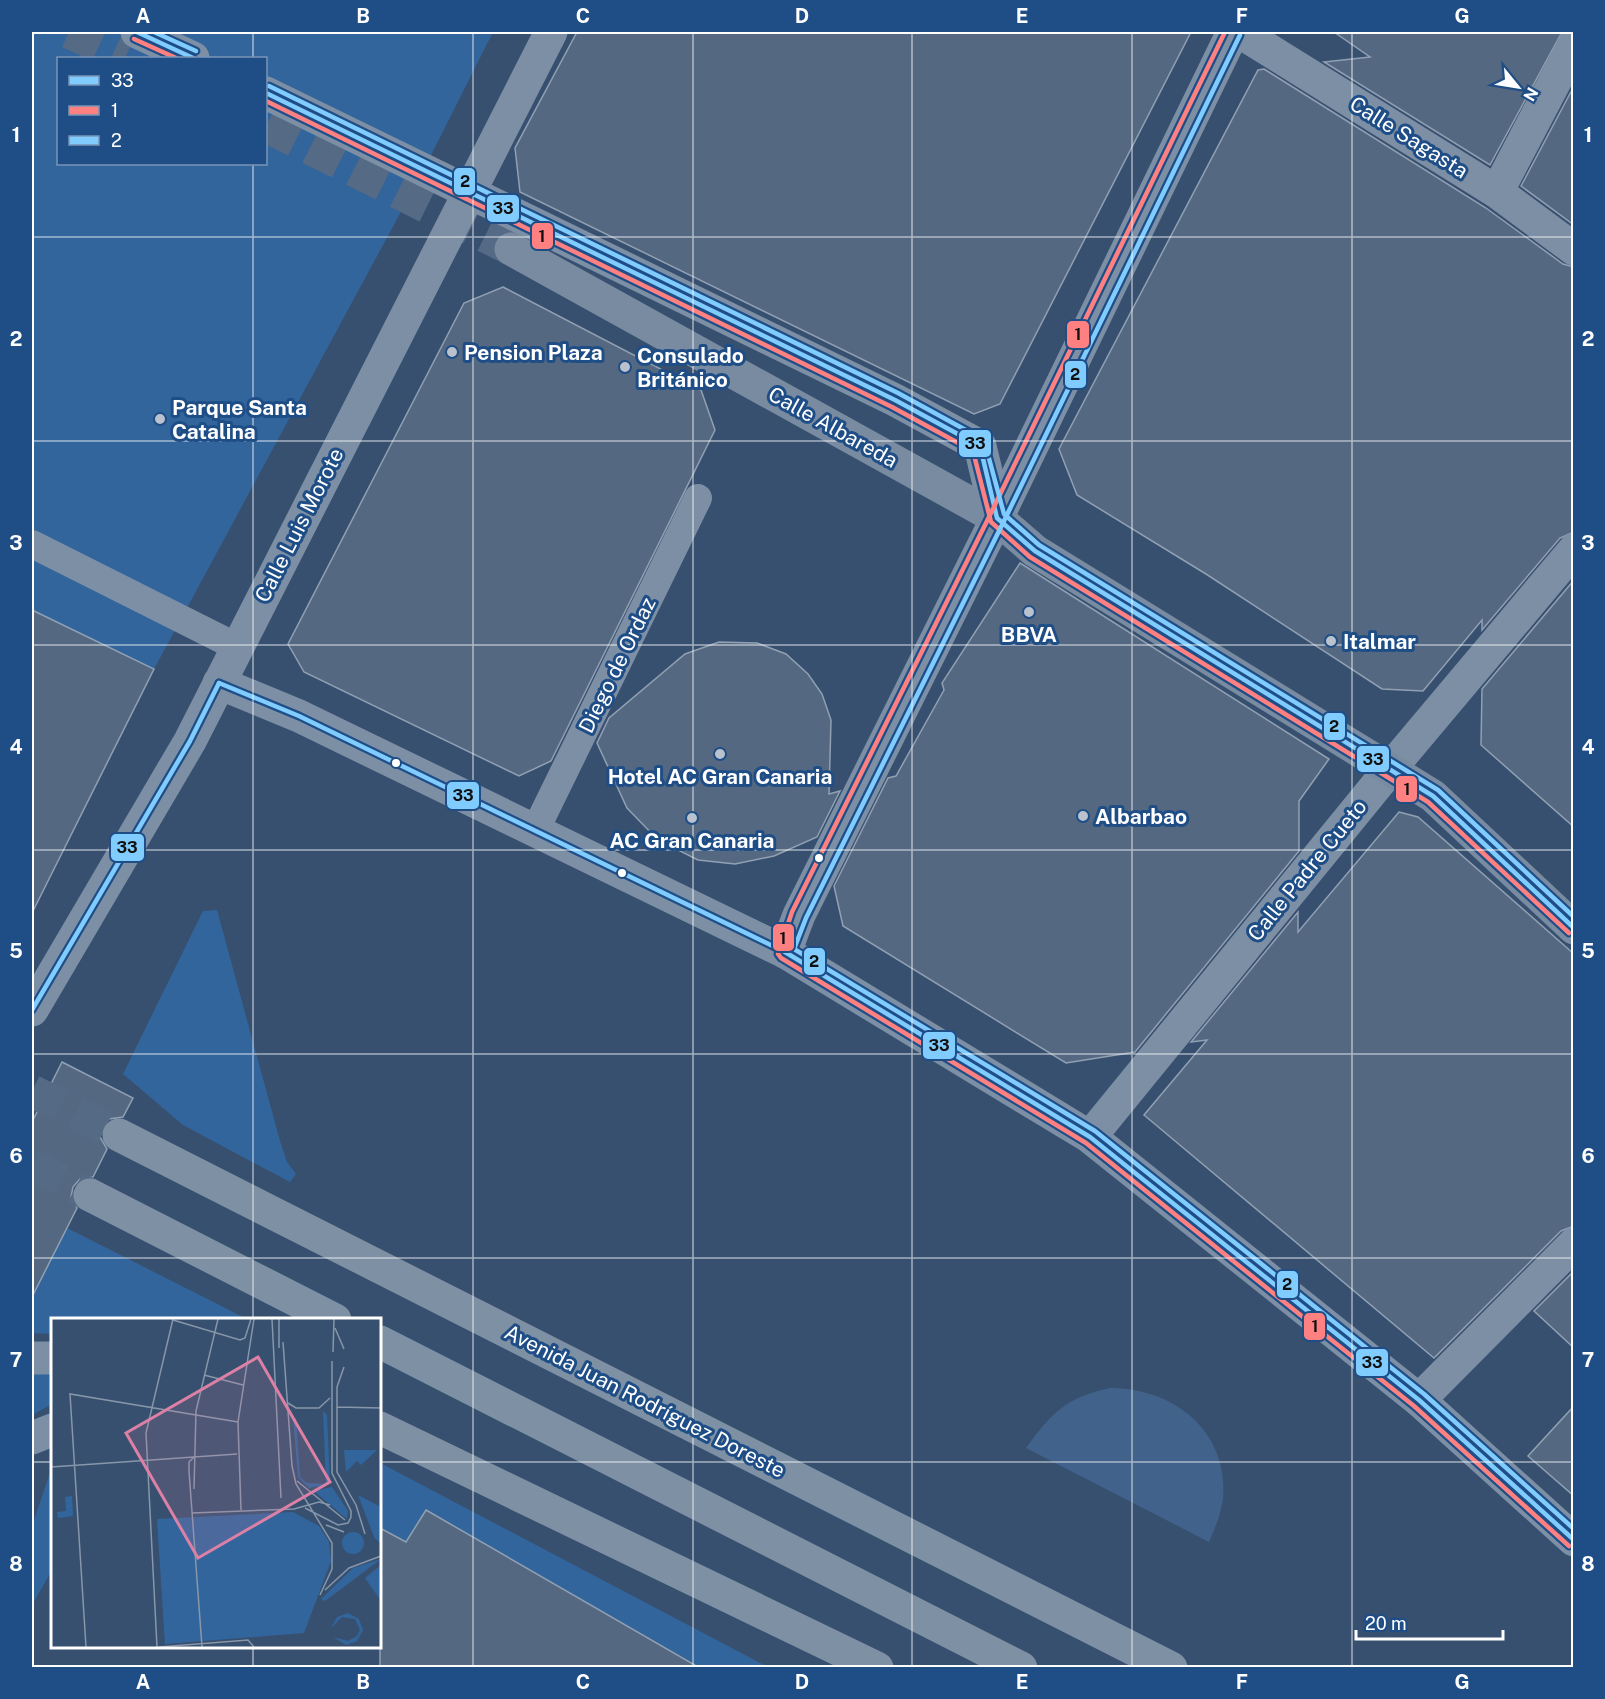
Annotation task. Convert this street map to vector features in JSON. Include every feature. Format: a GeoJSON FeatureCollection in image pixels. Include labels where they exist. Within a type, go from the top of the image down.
{"type":"FeatureCollection","features":[{"type":"Feature","properties":{"kind":"highway","name":"Avenida Juan Rodríguez Doreste"},"geometry":{"type":"LineString","coordinates":[[119,1135],[1171,1668]]}},
{"type":"Feature","properties":{"kind":"highway"},"geometry":{"type":"LineString","coordinates":[[90,1195],[331,1318]]}},
{"type":"Feature","properties":{"kind":"highway"},"geometry":{"type":"LineString","coordinates":[[381,1343],[1021,1668]]}},
{"type":"Feature","properties":{"kind":"highway"},"geometry":{"type":"LineString","coordinates":[[381,1428],[877,1668]]}},
{"type":"Feature","properties":{"kind":"street"},"geometry":{"type":"LineString","coordinates":[[137,32],[192,57]]}},
{"type":"Feature","properties":{"kind":"street","name":"Calle Luis Morote"},"geometry":{"type":"LineString","coordinates":[[32,1010],[190,741],[551,32]]}},
{"type":"Feature","properties":{"kind":"street"},"geometry":{"type":"LineString","coordinates":[[784,952],[799,915],[997,518],[1233,32]]}},
{"type":"Feature","properties":{"kind":"street","name":"Calle Sagasta"},"geometry":{"type":"LineString","coordinates":[[1240,32],[1497,192],[1574,249]]}},
{"type":"Feature","properties":{"kind":"street"},"geometry":{"type":"LineString","coordinates":[[1497,192],[1574,45]]}},
{"type":"Feature","properties":{"kind":"street"},"geometry":{"type":"LineString","coordinates":[[267,93],[895,400],[980,446],[997,518]]}},
{"type":"Feature","properties":{"kind":"street","name":"Calle Albareda"},"geometry":{"type":"LineString","coordinates":[[511,249],[997,518],[1035,550],[1433,796],[1574,928]]}},
{"type":"Feature","properties":{"kind":"street","name":"Calle Padre Cueto"},"geometry":{"type":"LineString","coordinates":[[1090,1137],[1390,769],[1574,550]]}},
{"type":"Feature","properties":{"kind":"street"},"geometry":{"type":"LineString","coordinates":[[219,683],[299,716],[784,952],[1090,1137],[1419,1400],[1574,1540]]}},
{"type":"Feature","properties":{"kind":"street"},"geometry":{"type":"LineString","coordinates":[[1419,1400],[1574,1244]]}},
{"type":"Feature","properties":{"kind":"street"},"geometry":{"type":"LineString","coordinates":[[32,1358],[51,1358]]}},
{"type":"Feature","properties":{"kind":"street"},"geometry":{"type":"LineString","coordinates":[[32,1438],[51,1431]]}},
{"type":"Feature","properties":{"kind":"lane","name":"Diego de Ordaz"},"geometry":{"type":"LineString","coordinates":[[535,831],[698,498]]}},
{"type":"Feature","properties":{"kind":"lane"},"geometry":{"type":"LineString","coordinates":[[32,544],[237,647]]}},
{"type":"Feature","properties":{"kind":"shaded area","name":"Parque Santa Catalina"},"geometry":{"type":"Polygon","coordinates":[[[32,32],[493,32],[424,169],[154,669],[32,913],[32,32]]]}},
{"type":"Feature","properties":{"kind":"shaded area"},"geometry":{"type":"Polygon","coordinates":[[[217,910],[280,1141],[287,1162],[296,1174],[290,1182],[183,1125],[123,1074],[203,911],[217,910]]]}},
{"type":"Feature","properties":{"kind":"shaded area"},"geometry":{"type":"Polygon","coordinates":[[[67,1228],[245,1318],[51,1318],[51,1334],[32,1333],[32,1250],[41,1235],[67,1228]]]}},
{"type":"Feature","properties":{"kind":"shaded area"},"geometry":{"type":"Polygon","coordinates":[[[51,1368],[51,1405],[32,1415],[32,1370],[51,1368]]]}},
{"type":"Feature","properties":{"kind":"shaded area"},"geometry":{"type":"Polygon","coordinates":[[[1110,1388],[1133,1390],[1175,1405],[1206,1433],[1216,1452],[1222,1474],[1223,1498],[1209,1542],[1026,1448],[1061,1408],[1082,1396],[1110,1388]]]}},
{"type":"Feature","properties":{"kind":"shaded area"},"geometry":{"type":"Polygon","coordinates":[[[381,1464],[768,1667],[700,1667],[426,1510],[406,1542],[381,1529],[381,1464]]]}},
{"type":"Feature","properties":{"kind":"shaded area"},"geometry":{"type":"Polygon","coordinates":[[[51,1470],[51,1572],[32,1605],[32,1526],[51,1470]]]}},
{"type":"Feature","properties":{"kind":"building"},"geometry":{"type":"Polygon","coordinates":[[[577,32],[1191,32],[1000,404],[974,414],[520,192],[515,148],[577,32]]]}},
{"type":"Feature","properties":{"kind":"building"},"geometry":{"type":"Polygon","coordinates":[[[1334,32],[1562,32],[1490,165],[1324,62],[1370,57],[1334,32]]]}},
{"type":"Feature","properties":{"kind":"building"},"geometry":{"type":"Polygon","coordinates":[[[1264,69],[1486,208],[1563,264],[1574,267],[1574,532],[1560,538],[1482,630],[1482,620],[1423,691],[1382,689],[1206,574],[1077,495],[1059,449],[1258,70],[1264,69]]]}},
{"type":"Feature","properties":{"kind":"building"},"geometry":{"type":"Polygon","coordinates":[[[1574,86],[1574,225],[1521,186],[1574,86]]]}},
{"type":"Feature","properties":{"kind":"building"},"geometry":{"type":"Polygon","coordinates":[[[503,287],[701,390],[715,430],[551,761],[519,776],[304,672],[288,644],[464,303],[503,287]]]}},
{"type":"Feature","properties":{"kind":"building","name":"Albarbao"},"geometry":{"type":"Polygon","coordinates":[[[1020,563],[1329,759],[1299,801],[1299,851],[1135,1052],[1066,1063],[843,926],[834,886],[888,778],[896,776],[944,690],[942,683],[1020,563]]]}},
{"type":"Feature","properties":{"kind":"building"},"geometry":{"type":"Polygon","coordinates":[[[1574,580],[1574,827],[1481,745],[1482,689],[1574,580]]]}},
{"type":"Feature","properties":{"kind":"building"},"geometry":{"type":"Polygon","coordinates":[[[32,610],[154,669],[32,913],[32,610]]]}},
{"type":"Feature","properties":{"kind":"building","name":"Hotel AC Gran Canaria"},"geometry":{"type":"Polygon","coordinates":[[[719,642],[757,643],[786,654],[808,674],[822,694],[831,720],[829,794],[840,791],[817,837],[774,856],[735,864],[698,860],[658,840],[627,808],[597,743],[609,718],[685,654],[719,642]]]}},
{"type":"Feature","properties":{"kind":"building"},"geometry":{"type":"Polygon","coordinates":[[[1399,812],[1418,817],[1574,954],[1574,1226],[1561,1231],[1434,1358],[1144,1115],[1207,1040],[1191,1042],[1298,912],[1298,932],[1399,812]]]}},
{"type":"Feature","properties":{"kind":"building"},"geometry":{"type":"Polygon","coordinates":[[[62,1062],[133,1098],[123,1117],[109,1119],[103,1126],[100,1137],[107,1149],[93,1177],[80,1179],[73,1187],[71,1197],[77,1208],[32,1297],[32,1122],[62,1062]]]}},
{"type":"Feature","properties":{"kind":"building"},"geometry":{"type":"Polygon","coordinates":[[[1574,1271],[1574,1348],[1534,1311],[1574,1271]]]}},
{"type":"Feature","properties":{"kind":"building"},"geometry":{"type":"Polygon","coordinates":[[[1574,1406],[1574,1496],[1528,1456],[1574,1406]]]}},
{"type":"Feature","properties":{"kind":"building"},"geometry":{"type":"Polygon","coordinates":[[[426,1510],[700,1668],[380,1668],[381,1529],[406,1542],[426,1510]]]}},
{"type":"Feature","properties":{"kind":"tunnel"},"geometry":{"type":"LineString","coordinates":[[69,32],[123,57]]}},
{"type":"Feature","properties":{"kind":"tunnel"},"geometry":{"type":"LineString","coordinates":[[267,127],[511,249]]}},
{"type":"Feature","properties":{"kind":"tunnel"},"geometry":{"type":"LineString","coordinates":[[32,1091],[119,1135]]}},
{"type":"Feature","properties":{"kind":"tunnel"},"geometry":{"type":"LineString","coordinates":[[32,1165],[90,1195]]}},
{"type":"Feature","properties":{"kind":"transit line","name":"33"},"geometry":{"type":"LineString","coordinates":[[137,32],[191,57]]}},
{"type":"Feature","properties":{"kind":"transit line","name":"2"},"geometry":{"type":"LineString","coordinates":[[154,32],[196,51]]}},
{"type":"Feature","properties":{"kind":"transit line","name":"1"},"geometry":{"type":"LineString","coordinates":[[1225,32],[990,515],[792,912],[778,954],[781,958],[1086,1143],[1414,1406],[1569,1546]]}},
{"type":"Feature","properties":{"kind":"transit line","name":"2"},"geometry":{"type":"LineString","coordinates":[[1240,35],[1004,521],[806,918],[794,949],[1095,1131],[1424,1394],[1574,1529]]}},
{"type":"Feature","properties":{"kind":"transit line","name":"1"},"geometry":{"type":"LineString","coordinates":[[134,39],[174,57]]}},
{"type":"Feature","properties":{"kind":"transit line","name":"2"},"geometry":{"type":"LineString","coordinates":[[269,86],[898,393],[984,440],[1004,514],[1039,545],[1438,790],[1574,917]]}},
{"type":"Feature","properties":{"kind":"transit line","name":"33"},"geometry":{"type":"LineString","coordinates":[[267,93],[895,400],[980,446],[997,518],[1035,551],[1433,796],[1574,928]]}},
{"type":"Feature","properties":{"kind":"transit line","name":"1"},"geometry":{"type":"LineString","coordinates":[[267,101],[892,407],[973,451],[991,522],[1030,557],[1428,802],[1569,933]]}},
{"type":"Feature","properties":{"kind":"transit line","name":"33"},"geometry":{"type":"LineString","coordinates":[[219,683],[299,716],[785,952],[1090,1137],[1419,1400],[1574,1540]]}},
{"type":"Feature","properties":{"kind":"transit line","name":"33"},"geometry":{"type":"LineString","coordinates":[[32,1010],[190,741],[219,683]]}},
{"type":"Feature","properties":{"kind":"place","name":"Pension Plaza"},"geometry":{"type":"Point","coordinates":[452,352]}},
{"type":"Feature","properties":{"kind":"place","name":"Consulado Británico"},"geometry":{"type":"Point","coordinates":[625,367]}},
{"type":"Feature","properties":{"kind":"place","name":"Parque Santa Catalina"},"geometry":{"type":"Point","coordinates":[160,419]}},
{"type":"Feature","properties":{"kind":"place","name":"BBVA"},"geometry":{"type":"Point","coordinates":[1029,612]}},
{"type":"Feature","properties":{"kind":"place","name":"Italmar"},"geometry":{"type":"Point","coordinates":[1331,641]}},
{"type":"Feature","properties":{"kind":"place","name":"Hotel AC Gran Canaria"},"geometry":{"type":"Point","coordinates":[720,754]}},
{"type":"Feature","properties":{"kind":"place","name":"Albarbao"},"geometry":{"type":"Point","coordinates":[1083,816]}},
{"type":"Feature","properties":{"kind":"place","name":"AC Gran Canaria"},"geometry":{"type":"Point","coordinates":[692,818]}}]}
